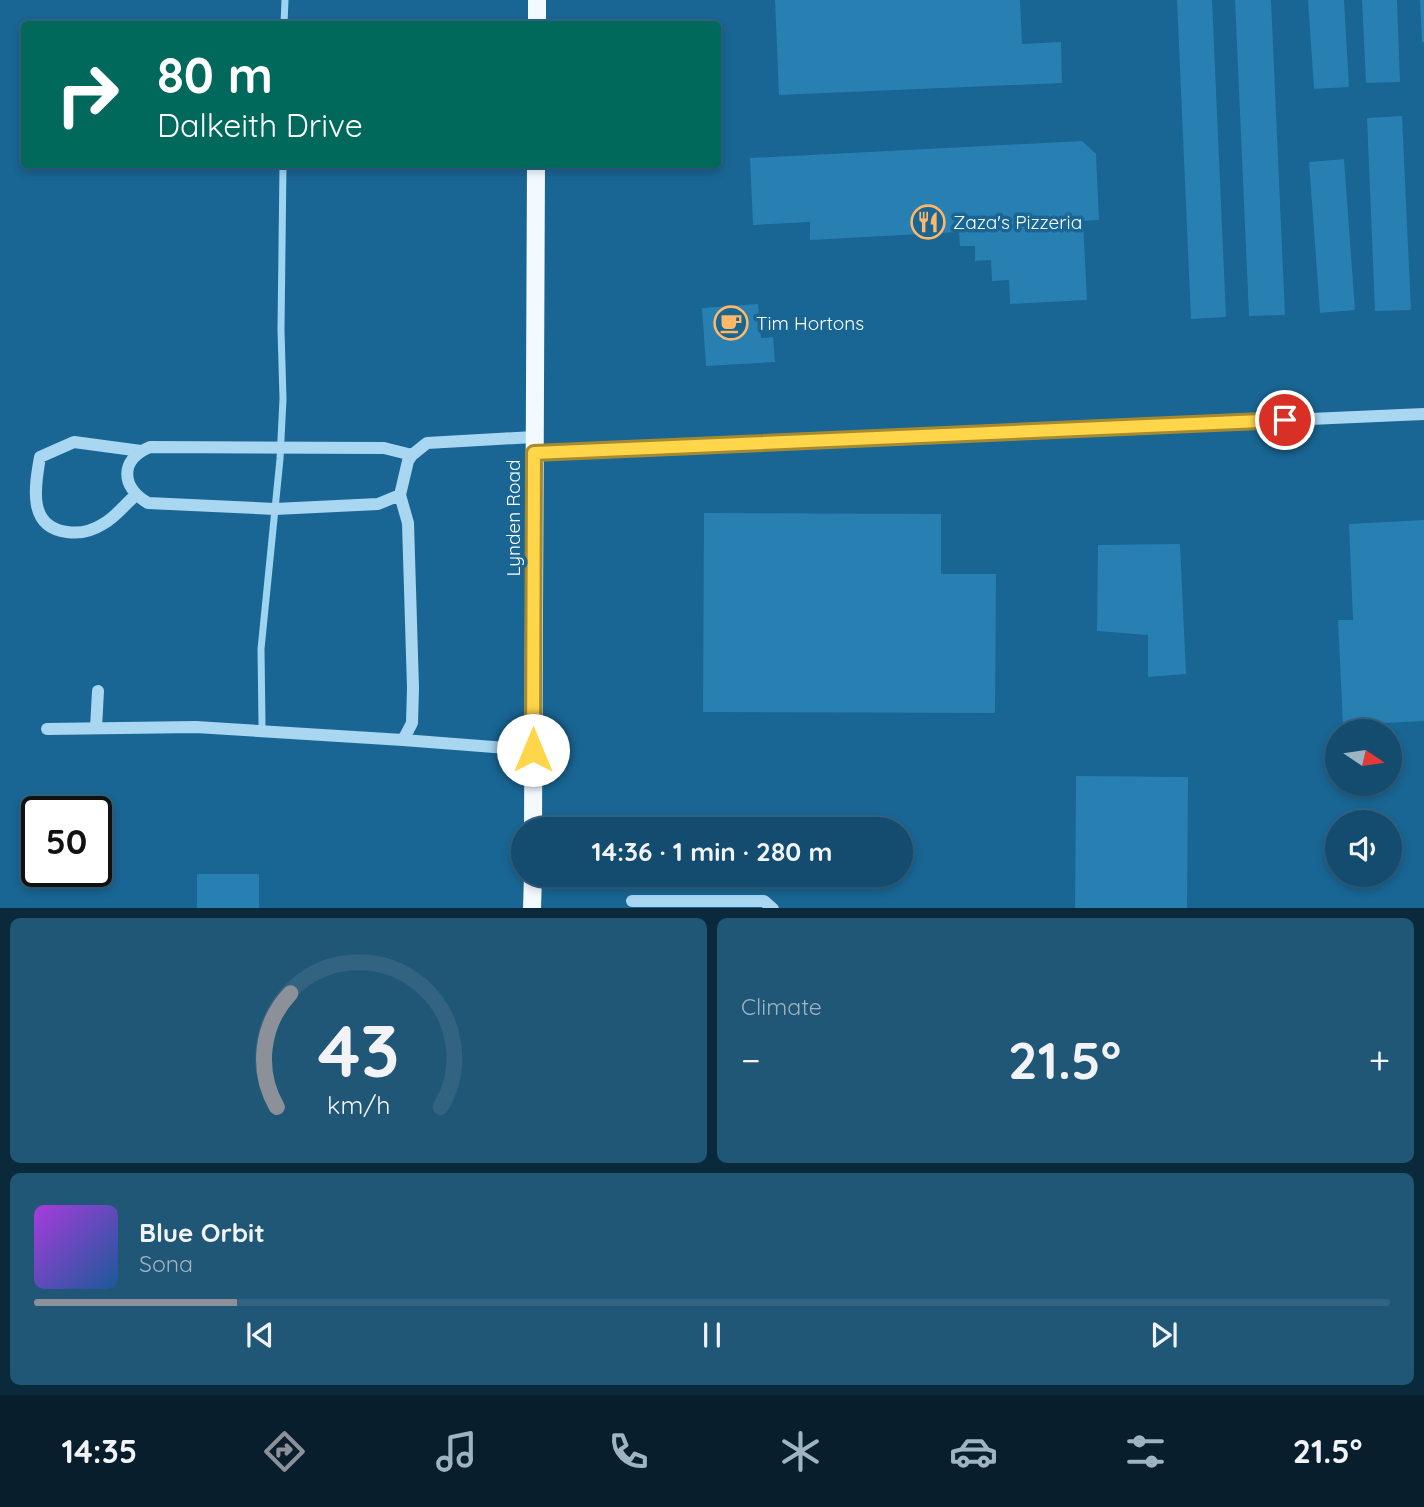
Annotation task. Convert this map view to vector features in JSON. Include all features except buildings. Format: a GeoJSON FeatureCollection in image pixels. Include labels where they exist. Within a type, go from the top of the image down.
{"type":"FeatureCollection","features":[{"type":"Feature","properties":{"kind":"main road"},"geometry":{"type":"LineString","coordinates":[[537,0],[537,21]]}},
{"type":"Feature","properties":{"kind":"main road","name":"Lynden Road"},"geometry":{"type":"LineString","coordinates":[[533,817],[536,168]]}},
{"type":"Feature","properties":{"kind":"main road"},"geometry":{"type":"LineString","coordinates":[[533,887],[533,908]]}},
{"type":"Feature","properties":{"kind":"street"},"geometry":{"type":"LineString","coordinates":[[403,740],[412,723],[413,688],[408,523],[400,495],[412,455],[427,443],[534,445],[1424,414]]}},
{"type":"Feature","properties":{"kind":"street"},"geometry":{"type":"LineString","coordinates":[[136,495],[106,523],[81,533],[53,530],[45,525],[36,502],[40,457],[74,442],[141,450],[150,447],[384,448],[412,455]]}},
{"type":"Feature","properties":{"kind":"street"},"geometry":{"type":"LineString","coordinates":[[141,450],[128,468],[127,480],[132,492],[148,503],[275,509],[379,504],[400,495]]}},
{"type":"Feature","properties":{"kind":"street"},"geometry":{"type":"LineString","coordinates":[[96,728],[98,691]]}},
{"type":"Feature","properties":{"kind":"street"},"geometry":{"type":"LineString","coordinates":[[47,729],[196,727],[533,750]]}},
{"type":"Feature","properties":{"kind":"street"},"geometry":{"type":"LineString","coordinates":[[632,901],[764,901],[773,908]]}},
{"type":"Feature","properties":{"kind":"waterway"},"geometry":{"type":"LineString","coordinates":[[284,21],[285,0]]}},
{"type":"Feature","properties":{"kind":"waterway"},"geometry":{"type":"LineString","coordinates":[[262,725],[261,649],[280,459],[283,399],[283,168]]}},
{"type":"Feature","properties":{"kind":"place","name":"Zaza's Pizzeria"},"geometry":{"type":"Point","coordinates":[928,222]}},
{"type":"Feature","properties":{"kind":"place","name":"Tim Hortons"},"geometry":{"type":"Point","coordinates":[731,323]}},
{"type":"Feature","properties":{"kind":"route"},"geometry":{"type":"LineString","coordinates":[[533,750],[534,453],[1285,420]]}}]}
